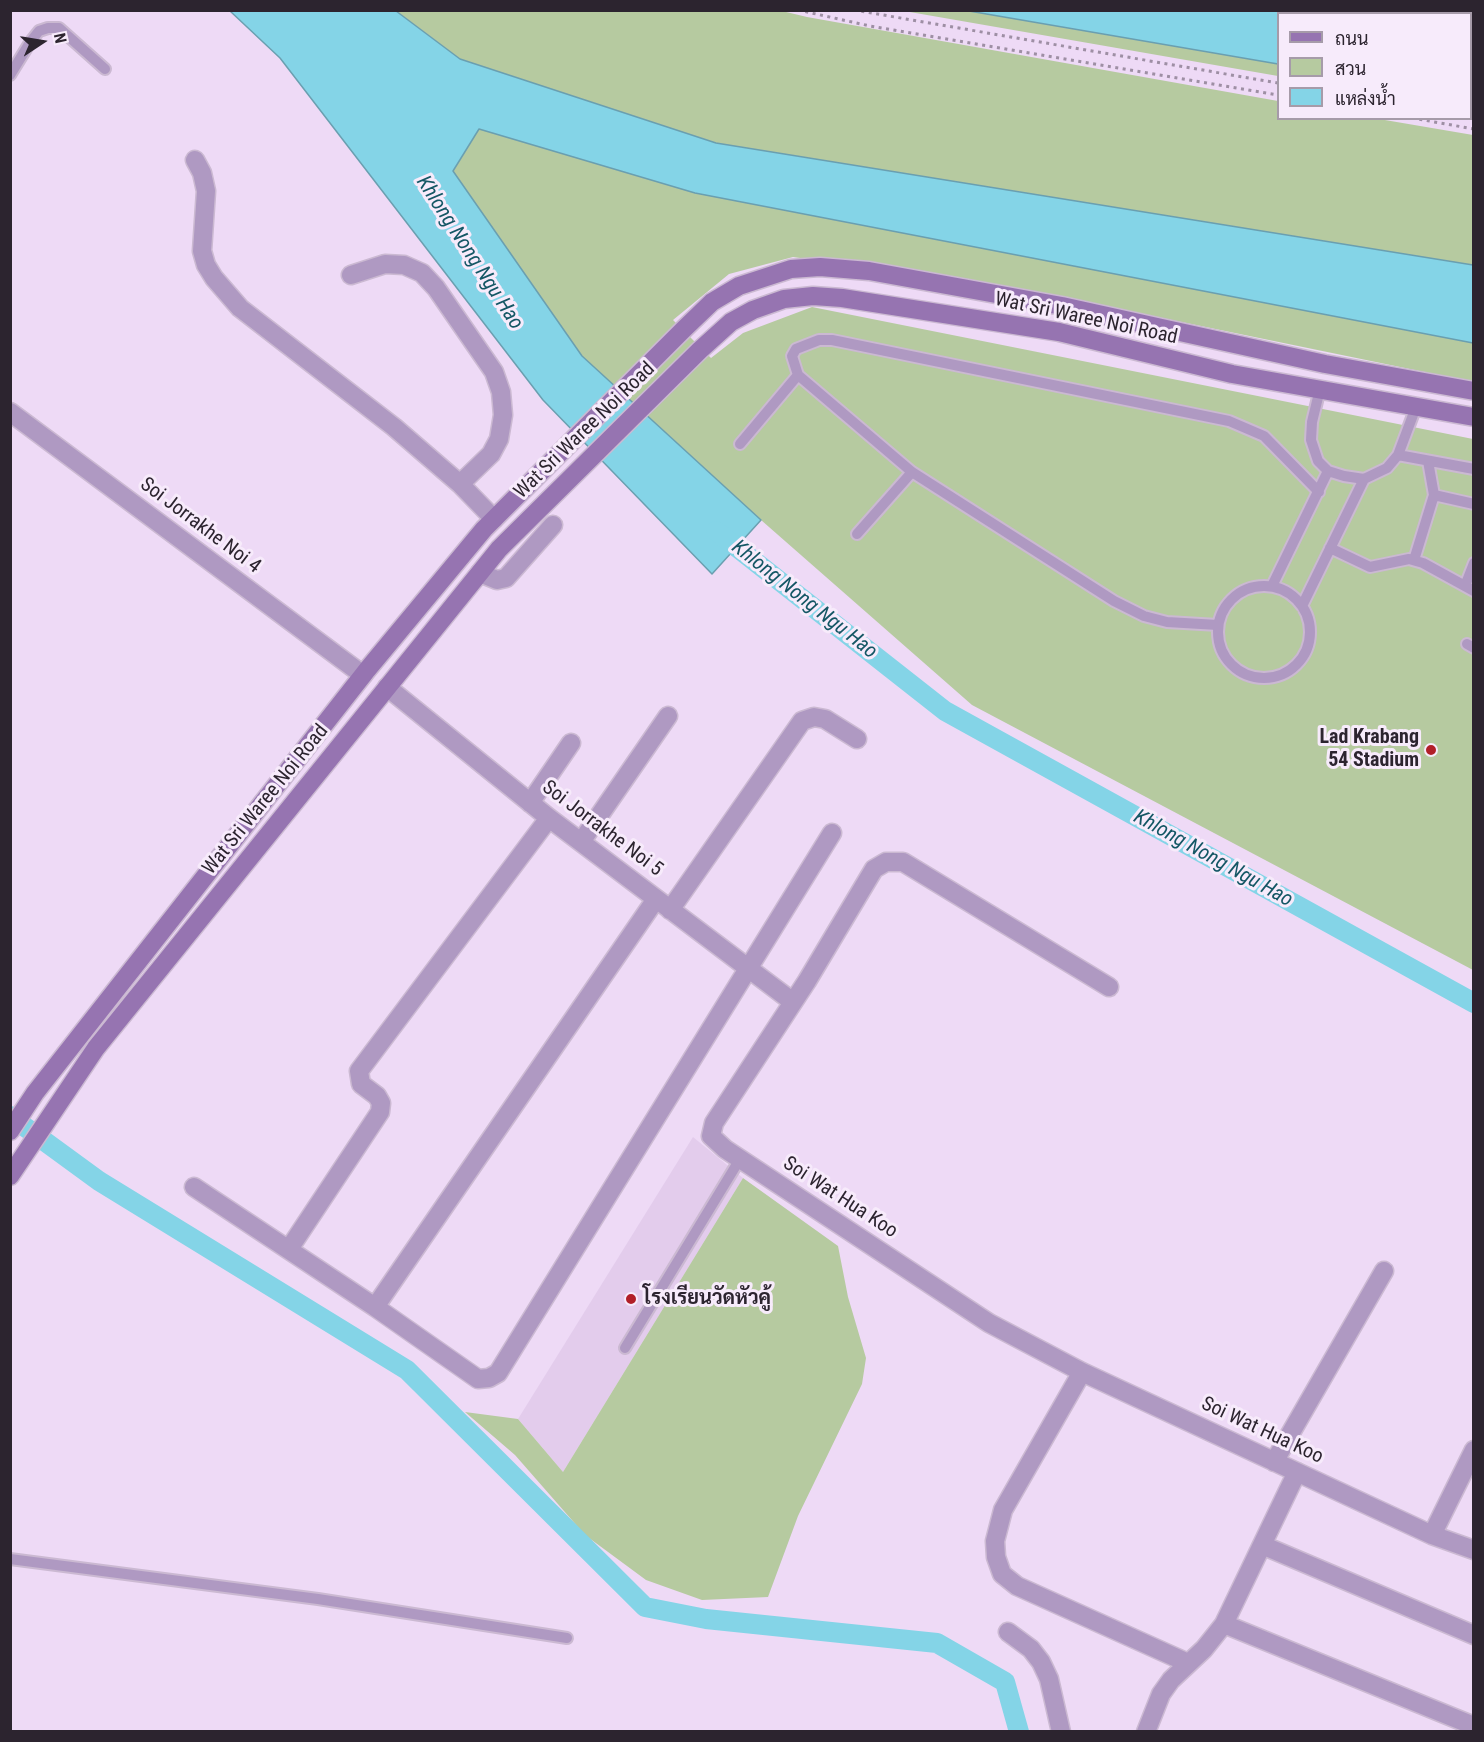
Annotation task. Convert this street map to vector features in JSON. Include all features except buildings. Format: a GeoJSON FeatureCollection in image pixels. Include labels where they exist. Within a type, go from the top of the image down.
{"type":"FeatureCollection","features":[{"type":"Feature","properties":{"kind":"main road","name":"Wat Sri Waree Noi Road"},"geometry":{"type":"LineString","coordinates":[[11,1130],[35,1094],[363,675],[499,513],[712,302],[739,286],[791,269],[820,267],[869,271],[1062,306],[1325,364],[1473,391]]}},
{"type":"Feature","properties":{"kind":"main road","name":"Wat Sri Waree Noi Road"},"geometry":{"type":"LineString","coordinates":[[13,1173],[96,1048],[480,573],[522,525],[700,350],[731,322],[753,310],[784,300],[813,296],[832,297],[1059,332],[1232,374],[1473,417]]}},
{"type":"Feature","properties":{"kind":"main road"},"geometry":{"type":"LineString","coordinates":[[363,675],[387,687]]}},
{"type":"Feature","properties":{"kind":"street"},"geometry":{"type":"LineString","coordinates":[[195,160],[202,173],[206,190],[202,251],[206,265],[214,278],[240,308],[394,427],[460,484],[499,513]]}},
{"type":"Feature","properties":{"kind":"street"},"geometry":{"type":"LineString","coordinates":[[351,275],[385,264],[404,265],[422,273],[436,288],[494,372],[502,403],[499,439],[491,454],[460,484]]}},
{"type":"Feature","properties":{"kind":"street","name":"Soi Jorrakhe Noi 4"},"geometry":{"type":"LineString","coordinates":[[10,412],[363,675]]}},
{"type":"Feature","properties":{"kind":"street"},"geometry":{"type":"LineString","coordinates":[[480,573],[497,580],[506,578],[553,525]]}},
{"type":"Feature","properties":{"kind":"street","name":"Soi Jorrakhe Noi 5"},"geometry":{"type":"LineString","coordinates":[[387,687],[549,818],[793,1002]]}},
{"type":"Feature","properties":{"kind":"street"},"geometry":{"type":"LineString","coordinates":[[581,842],[668,716]]}},
{"type":"Feature","properties":{"kind":"street"},"geometry":{"type":"LineString","coordinates":[[375,1307],[663,904],[802,721],[814,717],[825,719],[857,739]]}},
{"type":"Feature","properties":{"kind":"street"},"geometry":{"type":"LineString","coordinates":[[530,803],[571,742]]}},
{"type":"Feature","properties":{"kind":"street"},"geometry":{"type":"LineString","coordinates":[[289,1250],[380,1112],[381,1103],[377,1096],[361,1084],[359,1071],[549,818]]}},
{"type":"Feature","properties":{"kind":"street"},"geometry":{"type":"LineString","coordinates":[[194,1187],[375,1307],[478,1379],[489,1378],[498,1373],[832,833]]}},
{"type":"Feature","properties":{"kind":"street","name":"Soi Wat Hua Koo"},"geometry":{"type":"LineString","coordinates":[[1109,987],[903,862],[895,861],[874,869],[793,1002],[714,1123],[711,1136],[740,1159],[989,1323],[1082,1372],[1432,1535],[1473,1550]]}},
{"type":"Feature","properties":{"kind":"street"},"geometry":{"type":"LineString","coordinates":[[1274,1462],[1384,1271]]}},
{"type":"Feature","properties":{"kind":"street"},"geometry":{"type":"LineString","coordinates":[[1082,1372],[1003,1510],[995,1541],[996,1557],[1002,1574],[1017,1586],[1188,1663]]}},
{"type":"Feature","properties":{"kind":"street"},"geometry":{"type":"LineString","coordinates":[[1432,1535],[1473,1450]]}},
{"type":"Feature","properties":{"kind":"street"},"geometry":{"type":"LineString","coordinates":[[1146,1731],[1161,1694],[1171,1680],[1224,1624],[1297,1472]]}},
{"type":"Feature","properties":{"kind":"street"},"geometry":{"type":"LineString","coordinates":[[1262,1545],[1473,1635]]}},
{"type":"Feature","properties":{"kind":"street"},"geometry":{"type":"LineString","coordinates":[[1224,1624],[1473,1726]]}},
{"type":"Feature","properties":{"kind":"street"},"geometry":{"type":"LineString","coordinates":[[1008,1632],[1031,1649],[1041,1662],[1049,1679],[1061,1731]]}},
{"type":"Feature","properties":{"kind":"lane"},"geometry":{"type":"LineString","coordinates":[[10,75],[31,40],[39,31],[48,28],[59,28],[105,69]]}},
{"type":"Feature","properties":{"kind":"lane"},"geometry":{"type":"LineString","coordinates":[[1218,625],[1167,622],[1144,616],[1114,601],[912,472],[798,375],[792,356],[796,349],[819,340],[832,340],[1229,421],[1264,436],[1318,492]]}},
{"type":"Feature","properties":{"kind":"lane"},"geometry":{"type":"LineString","coordinates":[[740,444],[798,375]]}},
{"type":"Feature","properties":{"kind":"lane"},"geometry":{"type":"LineString","coordinates":[[1320,389],[1312,422],[1311,440],[1318,461],[1328,471],[1364,479],[1387,468],[1398,455],[1416,407]]}},
{"type":"Feature","properties":{"kind":"lane"},"geometry":{"type":"LineString","coordinates":[[1398,455],[1473,469]]}},
{"type":"Feature","properties":{"kind":"lane"},"geometry":{"type":"LineString","coordinates":[[1414,560],[1434,495],[1428,461]]}},
{"type":"Feature","properties":{"kind":"lane"},"geometry":{"type":"LineString","coordinates":[[1272,586],[1328,471]]}},
{"type":"Feature","properties":{"kind":"lane"},"geometry":{"type":"LineString","coordinates":[[857,534],[912,472]]}},
{"type":"Feature","properties":{"kind":"lane"},"geometry":{"type":"LineString","coordinates":[[1302,606],[1364,479]]}},
{"type":"Feature","properties":{"kind":"lane"},"geometry":{"type":"LineString","coordinates":[[1434,495],[1473,504]]}},
{"type":"Feature","properties":{"kind":"lane"},"geometry":{"type":"LineString","coordinates":[[1330,548],[1370,567],[1378,567],[1396,560],[1414,560],[1469,589],[1473,563]]}},
{"type":"Feature","properties":{"kind":"lane"},"geometry":{"type":"LineString","coordinates":[[1272,586],[1289,593],[1302,606],[1309,625],[1309,644],[1299,662],[1284,674],[1264,678],[1245,674],[1229,662],[1220,645],[1218,625],[1225,608],[1237,594],[1254,587],[1272,586]]}},
{"type":"Feature","properties":{"kind":"lane"},"geometry":{"type":"LineString","coordinates":[[625,1348],[740,1159]]}},
{"type":"Feature","properties":{"kind":"lane"},"geometry":{"type":"LineString","coordinates":[[10,1559],[318,1599],[567,1638]]}},
{"type":"Feature","properties":{"kind":"path"},"geometry":{"type":"LineString","coordinates":[[798,10],[870,26],[1277,95]]}},
{"type":"Feature","properties":{"kind":"path"},"geometry":{"type":"LineString","coordinates":[[854,10],[1277,83]]}},
{"type":"Feature","properties":{"kind":"path"},"geometry":{"type":"LineString","coordinates":[[1423,120],[1473,129]]}},
{"type":"Feature","properties":{"kind":"shaded area","name":"โรงเรียนวัดหัวคู้"},"geometry":{"type":"Polygon","coordinates":[[[693,1137],[743,1178],[563,1472],[518,1419],[693,1137]]]}},
{"type":"Feature","properties":{"kind":"green space"},"geometry":{"type":"Polygon","coordinates":[[[396,11],[782,11],[1277,101],[1277,120],[1385,120],[1473,135],[1473,265],[716,143],[460,59],[396,11]]]}},
{"type":"Feature","properties":{"kind":"green space"},"geometry":{"type":"Polygon","coordinates":[[[904,11],[969,11],[1277,64],[1277,76],[904,11]]]}},
{"type":"Feature","properties":{"kind":"green space"},"geometry":{"type":"Polygon","coordinates":[[[479,129],[695,193],[1473,343],[1473,382],[1026,290],[793,257],[729,274],[673,320],[711,358],[743,333],[812,307],[1473,439],[1473,970],[972,705],[761,520],[582,356],[453,171],[479,129]]]}},
{"type":"Feature","properties":{"kind":"green space"},"geometry":{"type":"Polygon","coordinates":[[[743,1178],[838,1246],[848,1297],[866,1358],[862,1384],[798,1516],[768,1597],[702,1600],[646,1580],[585,1535],[515,1455],[465,1412],[518,1419],[563,1472],[743,1178]]]}},
{"type":"Feature","properties":{"kind":"water"},"geometry":{"type":"Polygon","coordinates":[[[230,11],[396,11],[460,59],[716,143],[1473,265],[1473,343],[695,193],[479,129],[453,171],[582,356],[761,520],[712,574],[543,400],[280,58],[230,11]]]}},
{"type":"Feature","properties":{"kind":"water"},"geometry":{"type":"Polygon","coordinates":[[[969,11],[1473,11],[1473,98],[1472,12],[1277,12],[1277,64],[969,11]]]}},
{"type":"Feature","properties":{"kind":"waterway","name":"Khlong Nong Ngu Hao"},"geometry":{"type":"LineString","coordinates":[[716,531],[945,711],[1474,1003]]}},
{"type":"Feature","properties":{"kind":"waterway"},"geometry":{"type":"LineString","coordinates":[[10,1116],[99,1181],[407,1370],[645,1607],[706,1619],[937,1643],[1005,1682],[1019,1732]]}},
{"type":"Feature","properties":{"kind":"place","name":"Lad Krabang 54 Stadium"},"geometry":{"type":"Point","coordinates":[1431,750]}},
{"type":"Feature","properties":{"kind":"place","name":"โรงเรียนวัดหัวคู้"},"geometry":{"type":"Point","coordinates":[631,1299]}}]}
